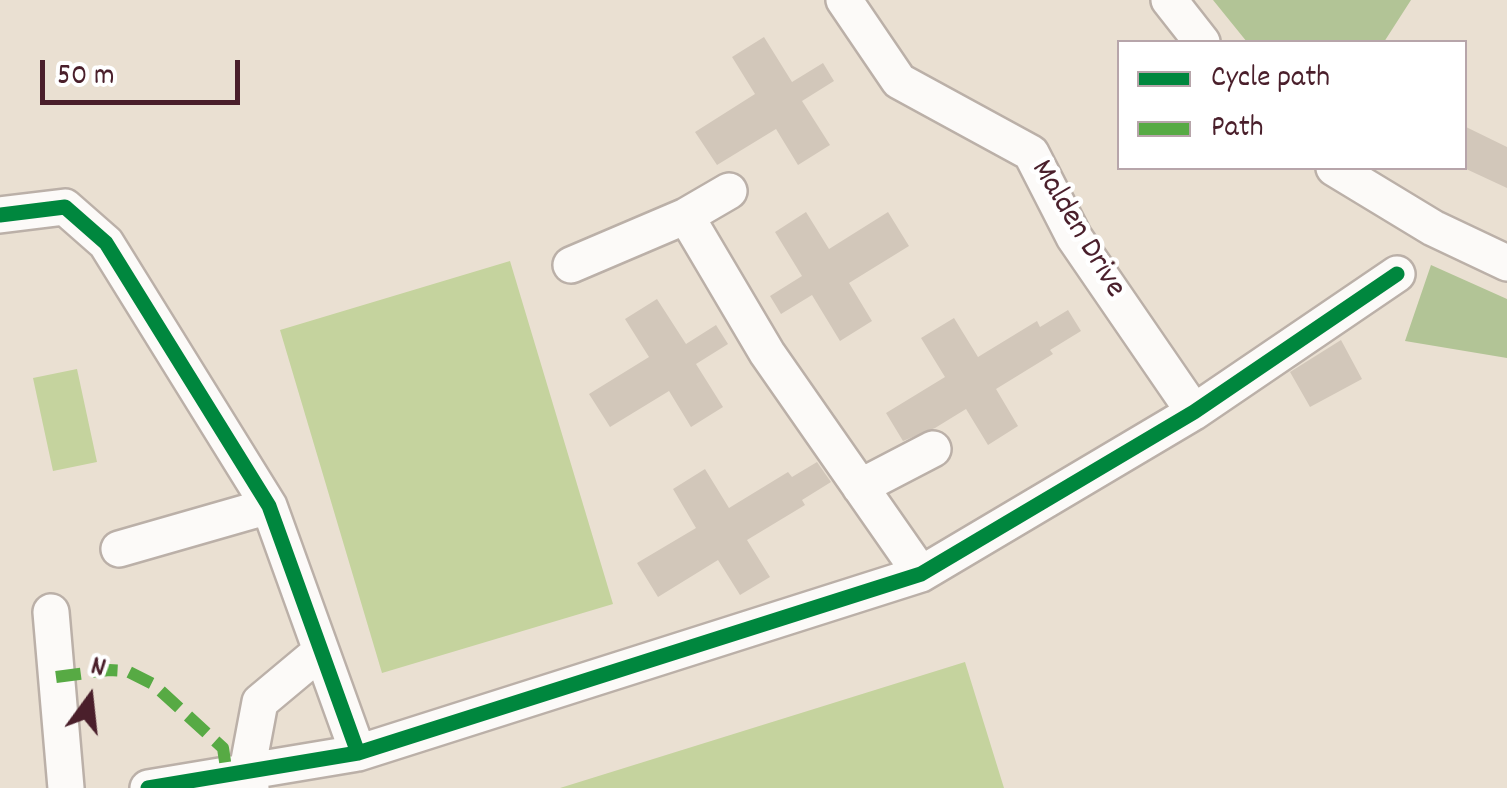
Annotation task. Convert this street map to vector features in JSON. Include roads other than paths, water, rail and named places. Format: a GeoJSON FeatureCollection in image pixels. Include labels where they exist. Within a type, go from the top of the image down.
{"type":"FeatureCollection","features":[{"type":"Feature","properties":{"kind":"street","name":"Malden Drive"},"geometry":{"type":"LineString","coordinates":[[844,0],[900,82],[1031,153],[1074,237],[1194,412]]}},
{"type":"Feature","properties":{"kind":"street"},"geometry":{"type":"LineString","coordinates":[[1169,0],[1200,40]]}},
{"type":"Feature","properties":{"kind":"street"},"geometry":{"type":"LineString","coordinates":[[1337,170],[1433,228],[1507,263]]}},
{"type":"Feature","properties":{"kind":"street"},"geometry":{"type":"LineString","coordinates":[[571,265],[686,216],[729,192]]}},
{"type":"Feature","properties":{"kind":"street"},"geometry":{"type":"LineString","coordinates":[[0,215],[65,207],[106,243],[269,506],[358,753]]}},
{"type":"Feature","properties":{"kind":"street"},"geometry":{"type":"LineString","coordinates":[[686,216],[767,353],[921,574]]}},
{"type":"Feature","properties":{"kind":"street"},"geometry":{"type":"LineString","coordinates":[[148,788],[249,780],[358,753],[921,574],[1194,412],[1397,274]]}},
{"type":"Feature","properties":{"kind":"street"},"geometry":{"type":"LineString","coordinates":[[860,486],[933,450]]}},
{"type":"Feature","properties":{"kind":"street"},"geometry":{"type":"LineString","coordinates":[[119,549],[269,506]]}},
{"type":"Feature","properties":{"kind":"street"},"geometry":{"type":"LineString","coordinates":[[51,612],[66,788]]}},
{"type":"Feature","properties":{"kind":"street"},"geometry":{"type":"LineString","coordinates":[[249,780],[260,702],[321,651]]}}]}
